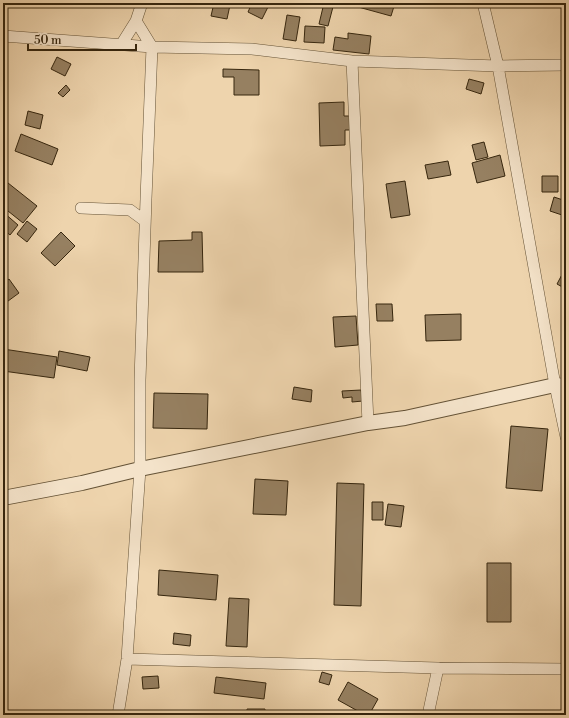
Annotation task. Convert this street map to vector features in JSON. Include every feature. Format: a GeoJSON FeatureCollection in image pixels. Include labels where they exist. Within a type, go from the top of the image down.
{"type":"FeatureCollection","features":[{"type":"Feature","properties":{"kind":"street"},"geometry":{"type":"LineString","coordinates":[[122,45],[136,21],[142,3]]}},
{"type":"Feature","properties":{"kind":"street"},"geometry":{"type":"LineString","coordinates":[[483,3],[498,66],[561,384],[566,437]]}},
{"type":"Feature","properties":{"kind":"street"},"geometry":{"type":"LineString","coordinates":[[118,715],[128,659],[140,469],[140,380],[152,47],[136,21]]}},
{"type":"Feature","properties":{"kind":"street"},"geometry":{"type":"LineString","coordinates":[[3,36],[152,47],[252,49],[352,61],[498,66],[566,65]]}},
{"type":"Feature","properties":{"kind":"street"},"geometry":{"type":"LineString","coordinates":[[352,61],[368,423]]}},
{"type":"Feature","properties":{"kind":"street"},"geometry":{"type":"LineString","coordinates":[[130,210],[146,199]]}},
{"type":"Feature","properties":{"kind":"street"},"geometry":{"type":"LineString","coordinates":[[81,208],[130,210],[145,221]]}},
{"type":"Feature","properties":{"kind":"street"},"geometry":{"type":"LineString","coordinates":[[3,498],[82,483],[140,469],[368,423],[405,418],[561,384]]}},
{"type":"Feature","properties":{"kind":"street"},"geometry":{"type":"LineString","coordinates":[[128,659],[438,668],[566,669]]}},
{"type":"Feature","properties":{"kind":"street"},"geometry":{"type":"LineString","coordinates":[[428,715],[438,668]]}},
{"type":"Feature","properties":{"kind":"building"},"geometry":{"type":"Polygon","coordinates":[[[214,3],[230,5],[227,19],[211,16],[214,3]]]}},
{"type":"Feature","properties":{"kind":"building"},"geometry":{"type":"Polygon","coordinates":[[[252,3],[270,3],[262,19],[248,12],[252,3]]]}},
{"type":"Feature","properties":{"kind":"building"},"geometry":{"type":"Polygon","coordinates":[[[324,3],[334,3],[328,26],[319,24],[324,3]]]}},
{"type":"Feature","properties":{"kind":"building"},"geometry":{"type":"Polygon","coordinates":[[[352,3],[395,3],[391,16],[351,5],[352,3]]]}},
{"type":"Feature","properties":{"kind":"building"},"geometry":{"type":"Polygon","coordinates":[[[287,15],[300,17],[296,41],[283,39],[287,15]]]}},
{"type":"Feature","properties":{"kind":"building"},"geometry":{"type":"Polygon","coordinates":[[[305,26],[325,27],[324,43],[304,42],[305,26]]]}},
{"type":"Feature","properties":{"kind":"building"},"geometry":{"type":"Polygon","coordinates":[[[348,33],[371,36],[369,54],[333,50],[335,37],[348,39],[348,33]]]}},
{"type":"Feature","properties":{"kind":"building"},"geometry":{"type":"Polygon","coordinates":[[[57,57],[71,64],[65,76],[51,69],[57,57]]]}},
{"type":"Feature","properties":{"kind":"building"},"geometry":{"type":"Polygon","coordinates":[[[223,69],[259,70],[259,95],[234,95],[234,77],[223,77],[223,69]]]}},
{"type":"Feature","properties":{"kind":"building"},"geometry":{"type":"Polygon","coordinates":[[[469,79],[484,83],[481,94],[466,89],[469,79]]]}},
{"type":"Feature","properties":{"kind":"building"},"geometry":{"type":"Polygon","coordinates":[[[66,85],[70,90],[63,97],[58,93],[66,85]]]}},
{"type":"Feature","properties":{"kind":"building"},"geometry":{"type":"Polygon","coordinates":[[[344,102],[344,116],[350,116],[351,130],[345,130],[345,145],[320,146],[319,103],[344,102]]]}},
{"type":"Feature","properties":{"kind":"building"},"geometry":{"type":"Polygon","coordinates":[[[28,111],[43,115],[40,129],[25,125],[28,111]]]}},
{"type":"Feature","properties":{"kind":"building"},"geometry":{"type":"Polygon","coordinates":[[[21,134],[58,149],[52,165],[15,151],[21,134]]]}},
{"type":"Feature","properties":{"kind":"building"},"geometry":{"type":"Polygon","coordinates":[[[484,142],[488,157],[476,160],[472,145],[484,142]]]}},
{"type":"Feature","properties":{"kind":"building"},"geometry":{"type":"Polygon","coordinates":[[[500,155],[505,176],[477,183],[472,163],[500,155]]]}},
{"type":"Feature","properties":{"kind":"building"},"geometry":{"type":"Polygon","coordinates":[[[448,161],[451,175],[428,179],[425,165],[448,161]]]}},
{"type":"Feature","properties":{"kind":"building"},"geometry":{"type":"Polygon","coordinates":[[[542,176],[558,176],[558,192],[542,192],[542,176]]]}},
{"type":"Feature","properties":{"kind":"building"},"geometry":{"type":"Polygon","coordinates":[[[3,179],[37,206],[23,223],[3,207],[3,179]]]}},
{"type":"Feature","properties":{"kind":"building"},"geometry":{"type":"Polygon","coordinates":[[[405,181],[410,215],[391,218],[386,184],[405,181]]]}},
{"type":"Feature","properties":{"kind":"building"},"geometry":{"type":"Polygon","coordinates":[[[554,197],[566,201],[562,215],[550,211],[554,197]]]}},
{"type":"Feature","properties":{"kind":"building"},"geometry":{"type":"Polygon","coordinates":[[[3,212],[18,225],[10,235],[3,229],[3,212]]]}},
{"type":"Feature","properties":{"kind":"building"},"geometry":{"type":"Polygon","coordinates":[[[27,221],[37,229],[27,242],[17,234],[27,221]]]}},
{"type":"Feature","properties":{"kind":"building"},"geometry":{"type":"Polygon","coordinates":[[[61,232],[75,246],[55,266],[41,253],[61,232]]]}},
{"type":"Feature","properties":{"kind":"building"},"geometry":{"type":"Polygon","coordinates":[[[192,232],[202,232],[203,272],[158,272],[159,241],[192,240],[192,232]]]}},
{"type":"Feature","properties":{"kind":"building"},"geometry":{"type":"Polygon","coordinates":[[[566,267],[566,289],[557,284],[566,267]]]}},
{"type":"Feature","properties":{"kind":"building"},"geometry":{"type":"Polygon","coordinates":[[[9,279],[19,293],[4,304],[3,284],[9,279]]]}},
{"type":"Feature","properties":{"kind":"building"},"geometry":{"type":"Polygon","coordinates":[[[376,304],[392,304],[393,321],[377,321],[376,304]]]}},
{"type":"Feature","properties":{"kind":"building"},"geometry":{"type":"Polygon","coordinates":[[[461,314],[461,340],[426,341],[425,315],[461,314]]]}},
{"type":"Feature","properties":{"kind":"building"},"geometry":{"type":"Polygon","coordinates":[[[356,316],[358,345],[335,347],[333,317],[356,316]]]}},
{"type":"Feature","properties":{"kind":"building"},"geometry":{"type":"Polygon","coordinates":[[[3,349],[57,357],[54,378],[3,371],[3,349]]]}},
{"type":"Feature","properties":{"kind":"building"},"geometry":{"type":"Polygon","coordinates":[[[59,351],[90,357],[87,371],[57,365],[59,351]]]}},
{"type":"Feature","properties":{"kind":"building"},"geometry":{"type":"Polygon","coordinates":[[[294,387],[312,390],[311,402],[292,399],[294,387]]]}},
{"type":"Feature","properties":{"kind":"building"},"geometry":{"type":"Polygon","coordinates":[[[361,390],[363,401],[352,402],[352,397],[343,398],[342,391],[361,390]]]}},
{"type":"Feature","properties":{"kind":"building"},"geometry":{"type":"Polygon","coordinates":[[[154,393],[208,394],[207,429],[153,428],[154,393]]]}},
{"type":"Feature","properties":{"kind":"building"},"geometry":{"type":"Polygon","coordinates":[[[511,426],[548,429],[542,491],[506,488],[511,426]]]}},
{"type":"Feature","properties":{"kind":"building"},"geometry":{"type":"Polygon","coordinates":[[[255,479],[288,481],[286,515],[253,514],[255,479]]]}},
{"type":"Feature","properties":{"kind":"building"},"geometry":{"type":"Polygon","coordinates":[[[337,483],[364,484],[361,606],[334,605],[337,483]]]}},
{"type":"Feature","properties":{"kind":"building"},"geometry":{"type":"Polygon","coordinates":[[[372,502],[383,502],[383,520],[372,520],[372,502]]]}},
{"type":"Feature","properties":{"kind":"building"},"geometry":{"type":"Polygon","coordinates":[[[388,504],[404,506],[401,527],[385,525],[388,504]]]}},
{"type":"Feature","properties":{"kind":"building"},"geometry":{"type":"Polygon","coordinates":[[[487,563],[511,563],[511,622],[487,622],[487,563]]]}},
{"type":"Feature","properties":{"kind":"building"},"geometry":{"type":"Polygon","coordinates":[[[159,570],[218,575],[216,600],[158,595],[159,570]]]}},
{"type":"Feature","properties":{"kind":"building"},"geometry":{"type":"Polygon","coordinates":[[[229,598],[249,599],[247,647],[226,646],[229,598]]]}},
{"type":"Feature","properties":{"kind":"building"},"geometry":{"type":"Polygon","coordinates":[[[174,633],[191,635],[190,646],[173,644],[174,633]]]}},
{"type":"Feature","properties":{"kind":"building"},"geometry":{"type":"Polygon","coordinates":[[[322,672],[332,675],[329,685],[319,682],[322,672]]]}},
{"type":"Feature","properties":{"kind":"building"},"geometry":{"type":"Polygon","coordinates":[[[158,676],[159,688],[143,689],[142,677],[158,676]]]}},
{"type":"Feature","properties":{"kind":"building"},"geometry":{"type":"Polygon","coordinates":[[[216,677],[266,683],[264,699],[214,693],[216,677]]]}},
{"type":"Feature","properties":{"kind":"building"},"geometry":{"type":"Polygon","coordinates":[[[348,682],[378,699],[369,715],[365,715],[338,700],[348,682]]]}},
{"type":"Feature","properties":{"kind":"building"},"geometry":{"type":"Polygon","coordinates":[[[247,709],[265,709],[265,715],[247,715],[247,709]]]}}]}
